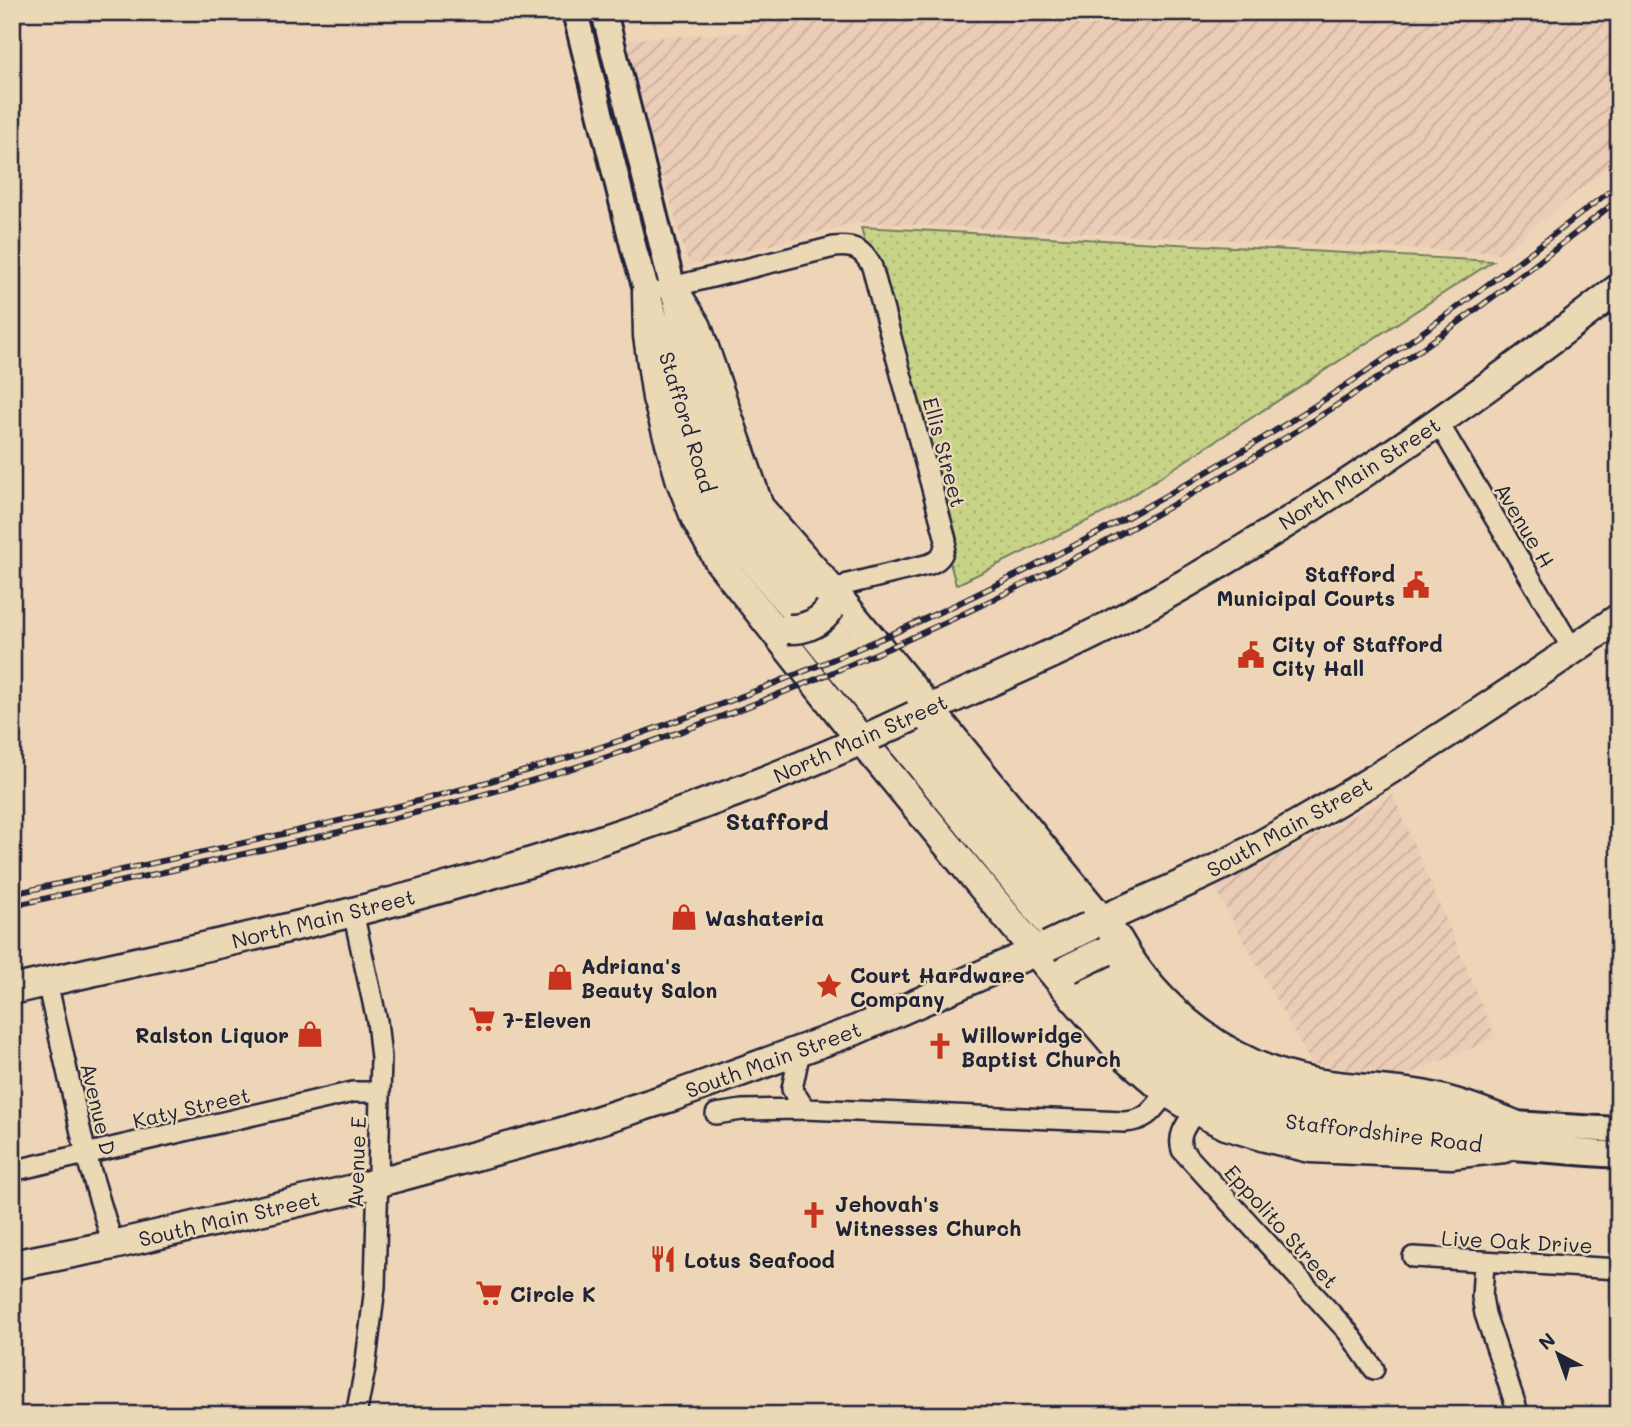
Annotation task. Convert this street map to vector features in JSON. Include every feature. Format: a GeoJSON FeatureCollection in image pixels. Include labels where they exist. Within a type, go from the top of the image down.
{"type":"FeatureCollection","features":[{"type":"Feature","properties":{"kind":"highway","name":"North Main Street"},"geometry":{"type":"LineString","coordinates":[[12,990],[353,912],[595,843],[701,806],[867,737],[1105,628],[1155,600],[1328,496],[1438,422],[1619,288]]}},
{"type":"Feature","properties":{"kind":"highway"},"geometry":{"type":"LineString","coordinates":[[660,289],[697,327],[760,507],[921,712],[1096,923],[1118,940],[1116,954]]}},
{"type":"Feature","properties":{"kind":"highway"},"geometry":{"type":"LineString","coordinates":[[660,289],[648,336],[657,398],[681,481],[696,519],[719,561],[781,629],[867,737],[1067,977],[1122,1053],[1167,1092],[1196,1110],[1226,1125],[1310,1148],[1451,1154],[1508,1136]]}},
{"type":"Feature","properties":{"kind":"highway"},"geometry":{"type":"LineString","coordinates":[[781,629],[799,629],[824,618],[833,601]]}},
{"type":"Feature","properties":{"kind":"highway","name":"South Main Street"},"geometry":{"type":"LineString","coordinates":[[12,1265],[113,1245],[378,1182],[556,1134],[800,1051],[917,1004],[1234,859],[1352,792],[1619,618]]}},
{"type":"Feature","properties":{"kind":"highway"},"geometry":{"type":"LineString","coordinates":[[1116,954],[1201,1035],[1249,1063],[1278,1075],[1311,1083],[1421,1095],[1468,1105],[1508,1136]]}},
{"type":"Feature","properties":{"kind":"highway"},"geometry":{"type":"LineString","coordinates":[[1067,977],[1116,954]]}},
{"type":"Feature","properties":{"kind":"main road","name":"Stafford Road"},"geometry":{"type":"LineString","coordinates":[[575,12],[615,177],[660,289]]}},
{"type":"Feature","properties":{"kind":"main road","name":"Stafford Road"},"geometry":{"type":"LineString","coordinates":[[604,12],[660,289],[671,368],[698,466],[712,501],[729,533],[983,831]]}},
{"type":"Feature","properties":{"kind":"main road","name":"Staffordshire Road"},"geometry":{"type":"LineString","coordinates":[[983,831],[1155,1024],[1200,1061],[1226,1077],[1256,1092],[1311,1106],[1619,1155]]}},
{"type":"Feature","properties":{"kind":"main road","name":"Staffordshire Road"},"geometry":{"type":"LineString","coordinates":[[1508,1136],[1619,1130]]}},
{"type":"Feature","properties":{"kind":"street","name":"Ellis Street"},"geometry":{"type":"LineString","coordinates":[[660,289],[850,245],[861,250],[872,267],[946,540],[939,560],[848,584],[833,601]]}},
{"type":"Feature","properties":{"kind":"street","name":"Avenue H"},"geometry":{"type":"LineString","coordinates":[[1438,422],[1573,650]]}},
{"type":"Feature","properties":{"kind":"street","name":"Avenue E"},"geometry":{"type":"LineString","coordinates":[[353,912],[379,1034],[380,1091],[372,1329],[356,1415]]}},
{"type":"Feature","properties":{"kind":"street","name":"Avenue D"},"geometry":{"type":"LineString","coordinates":[[47,982],[86,1155],[113,1245]]}},
{"type":"Feature","properties":{"kind":"street"},"geometry":{"type":"LineString","coordinates":[[800,1051],[792,1089],[805,1110]]}},
{"type":"Feature","properties":{"kind":"street","name":"Katy Street"},"geometry":{"type":"LineString","coordinates":[[12,1171],[354,1092],[380,1091]]}},
{"type":"Feature","properties":{"kind":"street"},"geometry":{"type":"LineString","coordinates":[[716,1114],[742,1110],[805,1110],[1124,1122],[1138,1121],[1148,1115],[1167,1092]]}},
{"type":"Feature","properties":{"kind":"street","name":"Eppolito Street"},"geometry":{"type":"LineString","coordinates":[[1196,1110],[1182,1131],[1179,1141],[1182,1150],[1348,1332],[1374,1369]]}},
{"type":"Feature","properties":{"kind":"street","name":"Live Oak Drive"},"geometry":{"type":"LineString","coordinates":[[1413,1257],[1619,1269]]}},
{"type":"Feature","properties":{"kind":"street"},"geometry":{"type":"LineString","coordinates":[[1484,1262],[1482,1297],[1485,1314],[1519,1415]]}},
{"type":"Feature","properties":{"kind":"shaded area"},"geometry":{"type":"Polygon","coordinates":[[[749,12],[1619,12],[1619,158],[1502,253],[857,222],[689,266],[623,40],[749,32],[749,12]]]}},
{"type":"Feature","properties":{"kind":"shaded area"},"geometry":{"type":"Polygon","coordinates":[[[1393,795],[1496,1038],[1396,1079],[1311,1063],[1215,888],[1393,795]]]}},
{"type":"Feature","properties":{"kind":"green space"},"geometry":{"type":"Polygon","coordinates":[[[861,227],[1493,261],[1108,511],[956,585],[861,227]]]}},
{"type":"Feature","properties":{"kind":"railway"},"geometry":{"type":"LineString","coordinates":[[12,894],[309,828],[529,770],[695,714],[879,640],[1058,554],[1232,457],[1394,353],[1619,184]]}},
{"type":"Feature","properties":{"kind":"railway"},"geometry":{"type":"LineString","coordinates":[[12,906],[308,839],[528,782],[707,722],[812,681],[915,636],[1017,588],[1117,536],[1311,422],[1460,321],[1619,199]]}},
{"type":"Feature","properties":{"kind":"place","name":"Stafford Municipal Courts"},"geometry":{"type":"Point","coordinates":[1416,585]}},
{"type":"Feature","properties":{"kind":"place","name":"City of Stafford City Hall"},"geometry":{"type":"Point","coordinates":[1251,655]}},
{"type":"Feature","properties":{"kind":"place","name":"Washateria"},"geometry":{"type":"Point","coordinates":[684,917]}},
{"type":"Feature","properties":{"kind":"place","name":"Adriana's Beauty Salon"},"geometry":{"type":"Point","coordinates":[560,977]}},
{"type":"Feature","properties":{"kind":"place","name":"Court Hardware Company"},"geometry":{"type":"Point","coordinates":[829,986]}},
{"type":"Feature","properties":{"kind":"place","name":"7-Eleven"},"geometry":{"type":"Point","coordinates":[482,1019]}},
{"type":"Feature","properties":{"kind":"place","name":"Ralston Liquor"},"geometry":{"type":"Point","coordinates":[310,1034]}},
{"type":"Feature","properties":{"kind":"place","name":"Willowridge Baptist Church"},"geometry":{"type":"Point","coordinates":[940,1046]}},
{"type":"Feature","properties":{"kind":"place","name":"Jehovah's Witnesses Church"},"geometry":{"type":"Point","coordinates":[814,1215]}},
{"type":"Feature","properties":{"kind":"place","name":"Lotus Seafood"},"geometry":{"type":"Point","coordinates":[663,1259]}},
{"type":"Feature","properties":{"kind":"place","name":"Circle K"},"geometry":{"type":"Point","coordinates":[489,1293]}},
{"type":"Feature","properties":{"kind":"district","name":"Stafford"},"geometry":{"type":"Point","coordinates":[777,820]}}]}
